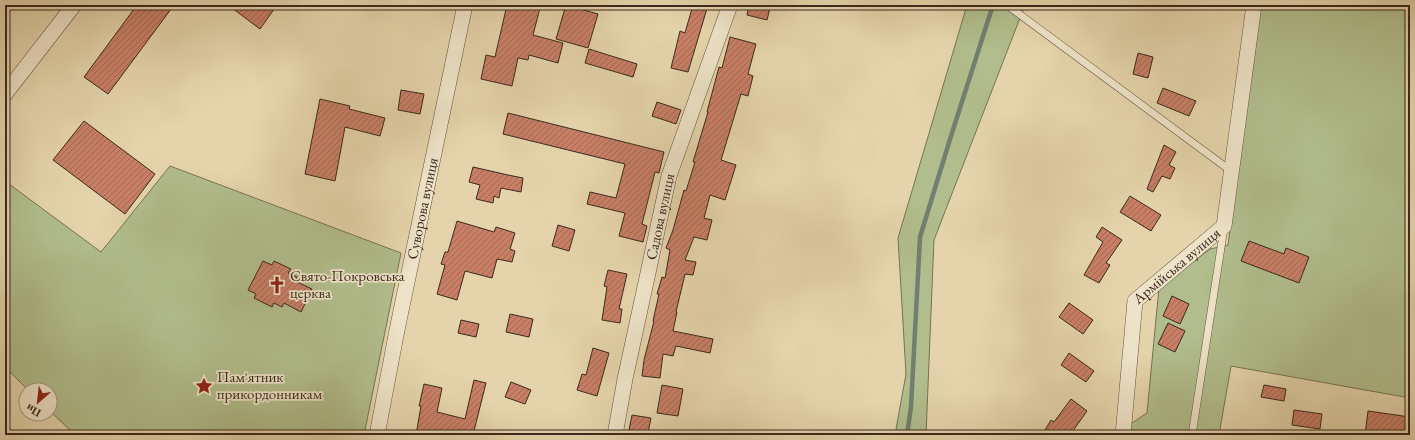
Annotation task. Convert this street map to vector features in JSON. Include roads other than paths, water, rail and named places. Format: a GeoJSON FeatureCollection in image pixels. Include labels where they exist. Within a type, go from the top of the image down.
{"type":"FeatureCollection","features":[{"type":"Feature","properties":{"kind":"street"},"geometry":{"type":"LineString","coordinates":[[5,94],[74,5]]}},
{"type":"Feature","properties":{"kind":"street","name":"Суворова вулиця"},"geometry":{"type":"LineString","coordinates":[[377,435],[397,330],[465,5]]}},
{"type":"Feature","properties":{"kind":"street","name":"Садова вулиця"},"geometry":{"type":"LineString","coordinates":[[615,435],[625,380],[670,176],[730,5]]}},
{"type":"Feature","properties":{"kind":"street","name":"Армійська вулиця"},"geometry":{"type":"LineString","coordinates":[[1122,435],[1135,301],[1224,226],[1254,5]]}},
{"type":"Feature","properties":{"kind":"lane"},"geometry":{"type":"LineString","coordinates":[[1007,5],[1232,171]]}},
{"type":"Feature","properties":{"kind":"lane"},"geometry":{"type":"LineString","coordinates":[[1192,435],[1224,226]]}},
{"type":"Feature","properties":{"kind":"waterway"},"geometry":{"type":"LineString","coordinates":[[907,435],[911,407],[920,237],[993,5]]}},
{"type":"Feature","properties":{"kind":"place","name":"Свято-Покровська церква"},"geometry":{"type":"Point","coordinates":[277,285]}},
{"type":"Feature","properties":{"kind":"place","name":"Пам'ятник прикордонникам"},"geometry":{"type":"Point","coordinates":[204,386]}}]}
